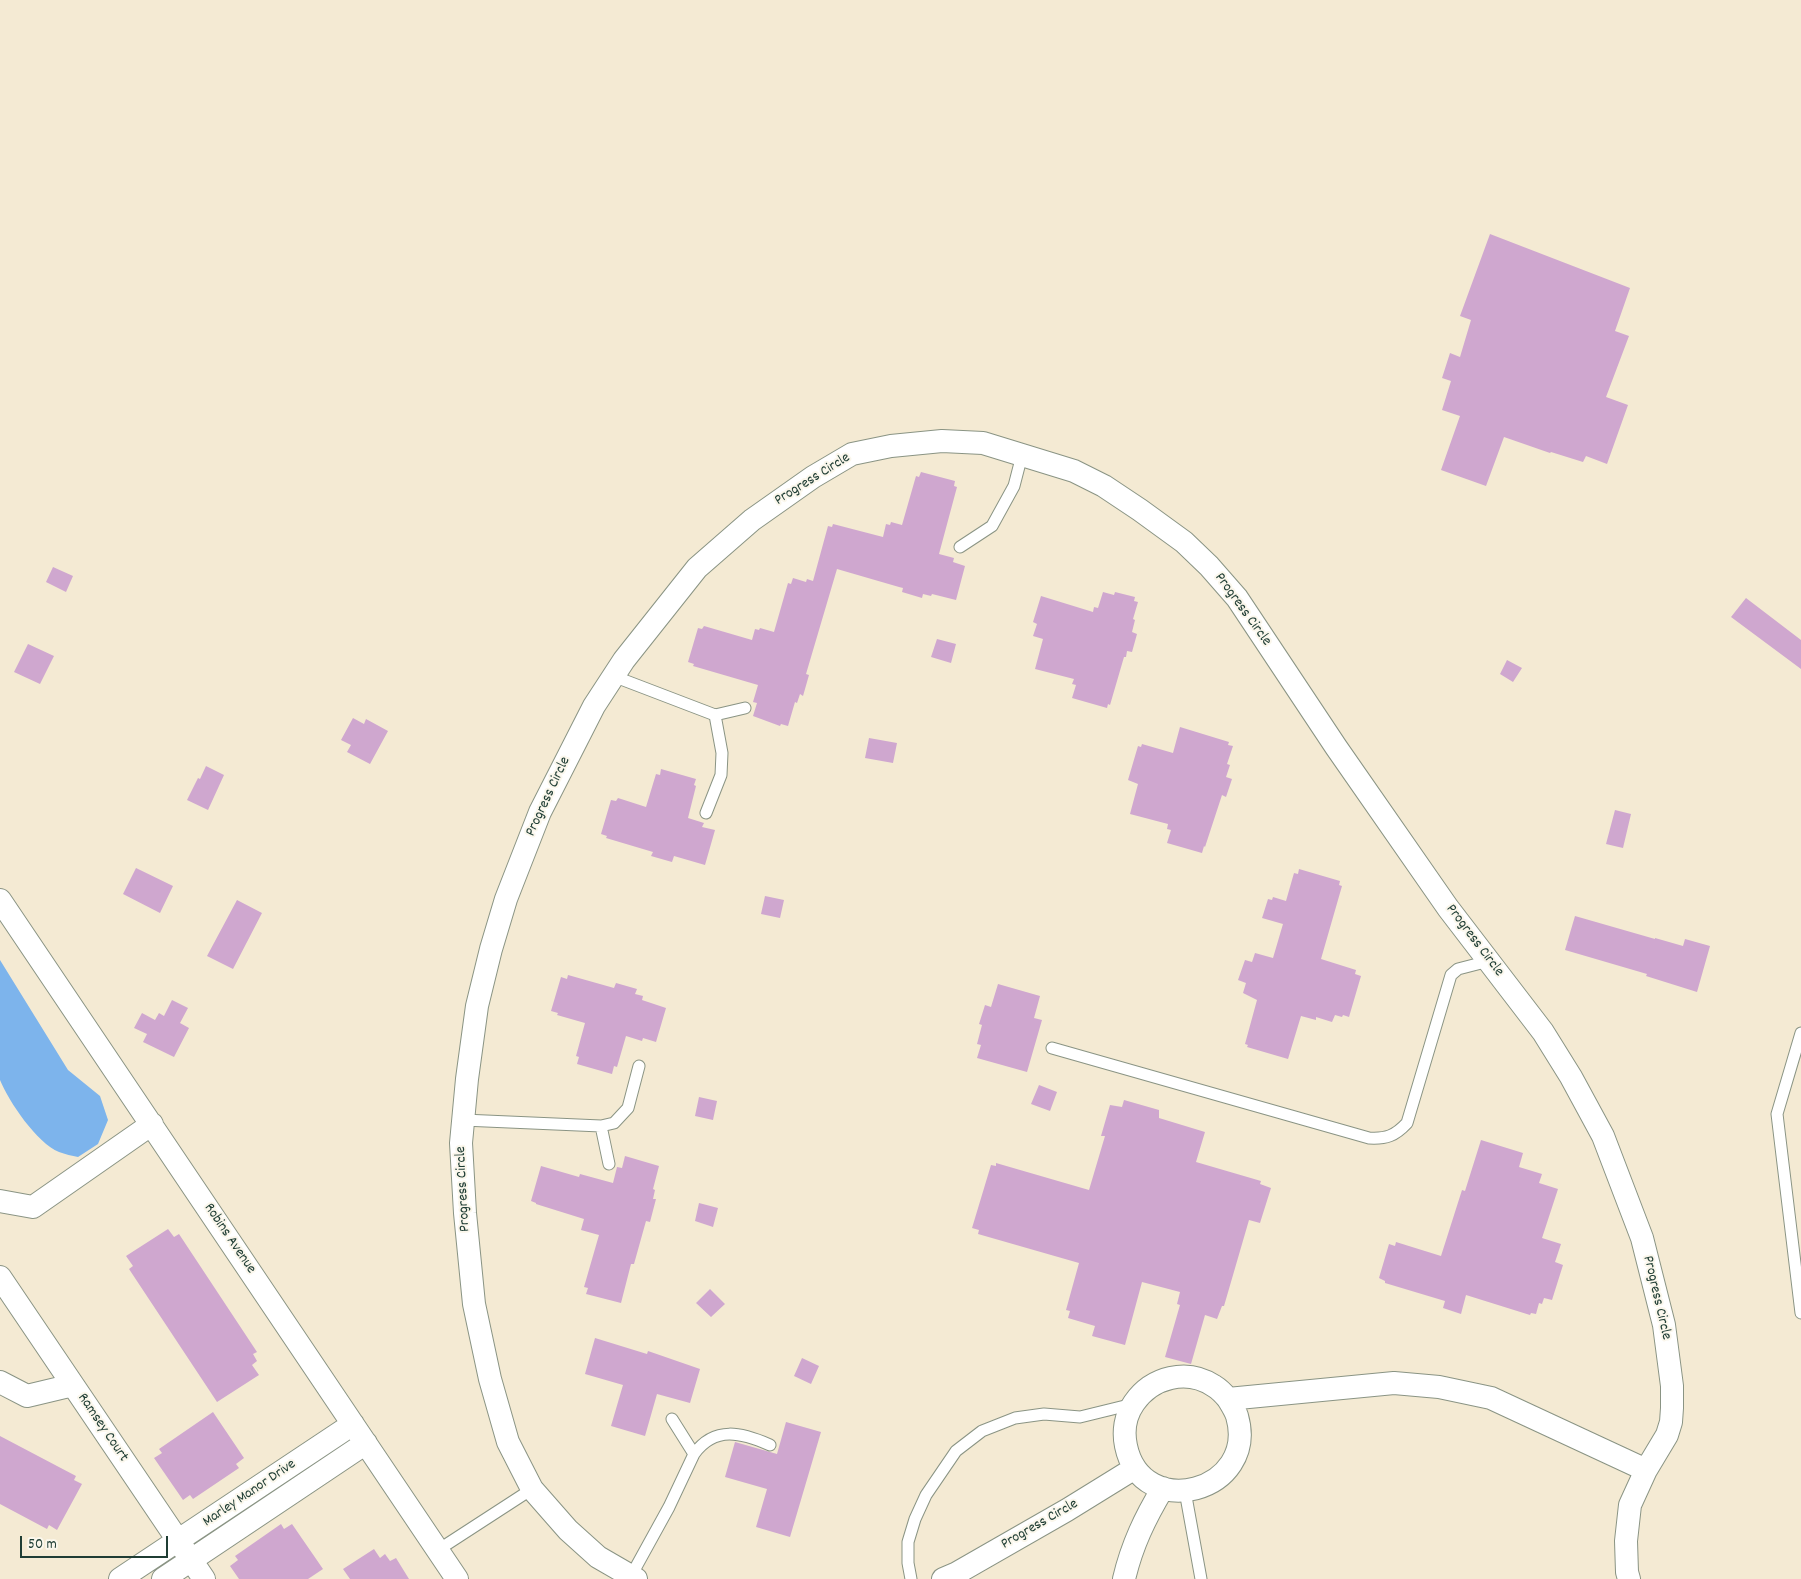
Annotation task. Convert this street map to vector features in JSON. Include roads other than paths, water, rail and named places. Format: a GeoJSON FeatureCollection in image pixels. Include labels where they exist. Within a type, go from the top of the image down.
{"type":"FeatureCollection","features":[{"type":"Feature","properties":{"kind":"street","name":"Progress Circle"},"geometry":{"type":"LineString","coordinates":[[634,1578],[598,1557],[568,1530],[532,1488],[508,1442],[490,1379],[474,1304],[464,1213],[461,1143],[477,1006],[491,949],[506,899],[540,812],[594,706],[624,660],[697,568],[752,520],[813,477],[852,454],[891,446],[942,441],[983,443],[1074,471],[1104,486],[1184,542],[1210,566],[1237,598],[1336,747],[1448,908],[1543,1032],[1604,1136],[1642,1238],[1664,1325],[1672,1386],[1671,1422],[1660,1449],[1646,1470],[1630,1505],[1626,1540],[1629,1579]]}},
{"type":"Feature","properties":{"kind":"street","name":"Robins Avenue"},"geometry":{"type":"LineString","coordinates":[[0,900],[458,1579]]}},
{"type":"Feature","properties":{"kind":"street"},"geometry":{"type":"LineString","coordinates":[[0,1201],[33,1207],[152,1124]]}},
{"type":"Feature","properties":{"kind":"street","name":"Ramsey Court"},"geometry":{"type":"LineString","coordinates":[[0,1277],[204,1579]]}},
{"type":"Feature","properties":{"kind":"street"},"geometry":{"type":"LineString","coordinates":[[1179,1376],[1198,1378],[1214,1386],[1228,1399],[1236,1414],[1240,1432],[1238,1450],[1230,1466],[1218,1479],[1202,1488],[1185,1492],[1163,1488],[1152,1483],[1136,1468],[1128,1453],[1124,1436],[1126,1419],[1133,1404],[1145,1390],[1161,1380],[1179,1376]]}},
{"type":"Feature","properties":{"kind":"street"},"geometry":{"type":"LineString","coordinates":[[0,1382],[26,1396],[73,1385]]}},
{"type":"Feature","properties":{"kind":"street"},"geometry":{"type":"LineString","coordinates":[[1228,1399],[1394,1383],[1439,1387],[1491,1398],[1646,1470]]}},
{"type":"Feature","properties":{"kind":"street","name":"Marley Manor Drive"},"geometry":{"type":"LineString","coordinates":[[120,1579],[354,1424]]}},
{"type":"Feature","properties":{"kind":"street","name":"Marley Manor Drive"},"geometry":{"type":"LineString","coordinates":[[163,1579],[366,1443]]}},
{"type":"Feature","properties":{"kind":"street","name":"Progress Circle"},"geometry":{"type":"LineString","coordinates":[[943,1579],[957,1573],[1067,1510],[1136,1468]]}},
{"type":"Feature","properties":{"kind":"street"},"geometry":{"type":"LineString","coordinates":[[1124,1579],[1145,1518],[1163,1488]]}},
{"type":"Feature","properties":{"kind":"lane"},"geometry":{"type":"LineString","coordinates":[[960,547],[992,526],[1014,486],[1022,455]]}},
{"type":"Feature","properties":{"kind":"lane"},"geometry":{"type":"LineString","coordinates":[[613,676],[715,715],[745,708]]}},
{"type":"Feature","properties":{"kind":"lane"},"geometry":{"type":"LineString","coordinates":[[706,813],[721,775],[722,753],[715,715]]}},
{"type":"Feature","properties":{"kind":"lane"},"geometry":{"type":"LineString","coordinates":[[1052,1048],[1369,1138],[1382,1139],[1399,1133],[1407,1123],[1451,975],[1458,969],[1490,961]]}},
{"type":"Feature","properties":{"kind":"lane"},"geometry":{"type":"LineString","coordinates":[[1801,1033],[1777,1114],[1801,1307]]}},
{"type":"Feature","properties":{"kind":"lane"},"geometry":{"type":"LineString","coordinates":[[463,1120],[601,1126],[614,1123],[628,1108],[639,1066]]}},
{"type":"Feature","properties":{"kind":"lane"},"geometry":{"type":"LineString","coordinates":[[601,1126],[609,1164]]}},
{"type":"Feature","properties":{"kind":"lane"},"geometry":{"type":"LineString","coordinates":[[911,1579],[908,1563],[908,1542],[915,1519],[926,1495],[956,1450],[982,1432],[1014,1418],[1044,1414],[1080,1417],[1133,1404]]}},
{"type":"Feature","properties":{"kind":"lane"},"geometry":{"type":"LineString","coordinates":[[672,1419],[694,1454]]}},
{"type":"Feature","properties":{"kind":"lane"},"geometry":{"type":"LineString","coordinates":[[634,1578],[694,1454],[702,1443],[727,1434],[752,1437],[770,1445]]}},
{"type":"Feature","properties":{"kind":"lane"},"geometry":{"type":"LineString","coordinates":[[438,1550],[532,1488]]}},
{"type":"Feature","properties":{"kind":"lane"},"geometry":{"type":"LineString","coordinates":[[1185,1492],[1201,1579]]}},
{"type":"Feature","properties":{"kind":"water"},"geometry":{"type":"Polygon","coordinates":[[[0,960],[68,1070],[100,1096],[108,1120],[98,1144],[78,1157],[59,1152],[42,1140],[17,1110],[0,1080],[0,960]]]}}]}
